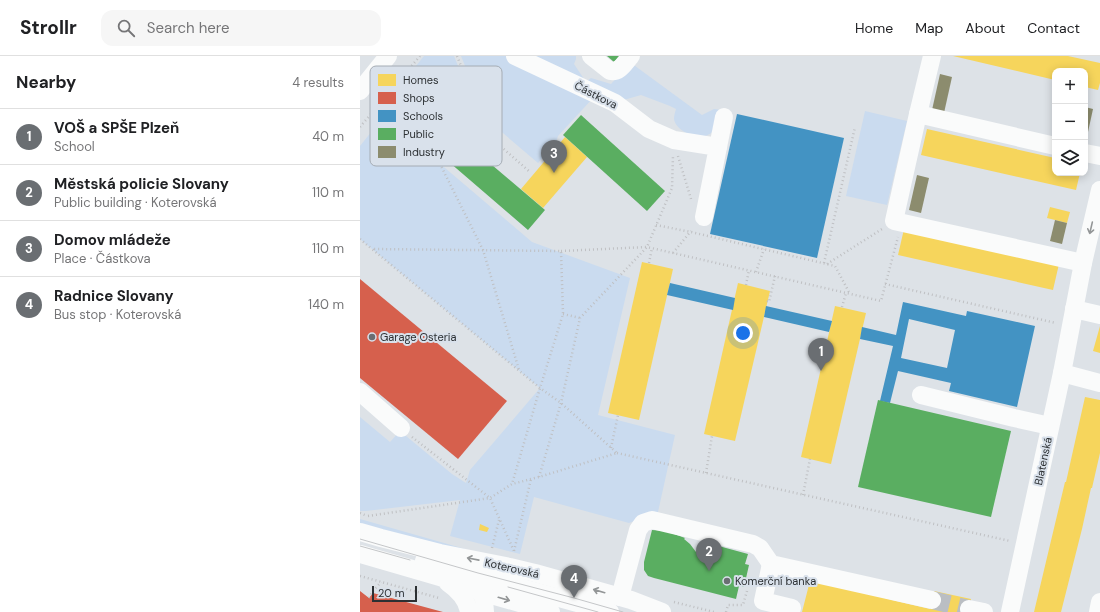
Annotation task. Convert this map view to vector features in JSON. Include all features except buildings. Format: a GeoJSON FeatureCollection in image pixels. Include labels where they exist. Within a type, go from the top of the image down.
{"type":"FeatureCollection","features":[{"type":"Feature","properties":{"kind":"street"},"geometry":{"type":"LineString","coordinates":[[380,66],[388,56]]}},
{"type":"Feature","properties":{"kind":"street","name":"Částkova"},"geometry":{"type":"LineString","coordinates":[[515,56],[615,103],[649,128],[674,140],[718,146]]}},
{"type":"Feature","properties":{"kind":"street"},"geometry":{"type":"LineString","coordinates":[[591,56],[610,71],[614,72],[620,69],[630,56]]}},
{"type":"Feature","properties":{"kind":"street"},"geometry":{"type":"LineString","coordinates":[[932,59],[918,114],[897,222],[1083,263]]}},
{"type":"Feature","properties":{"kind":"street"},"geometry":{"type":"LineString","coordinates":[[360,91],[370,78]]}},
{"type":"Feature","properties":{"kind":"street"},"geometry":{"type":"LineString","coordinates":[[918,114],[1052,145]]}},
{"type":"Feature","properties":{"kind":"street"},"geometry":{"type":"LineString","coordinates":[[699,221],[724,117]]}},
{"type":"Feature","properties":{"kind":"street"},"geometry":{"type":"LineString","coordinates":[[1088,154],[1100,156]]}},
{"type":"Feature","properties":{"kind":"street","name":"Blatenská"},"geometry":{"type":"LineString","coordinates":[[1010,612],[1062,373],[1083,263],[1099,201]]}},
{"type":"Feature","properties":{"kind":"street"},"geometry":{"type":"LineString","coordinates":[[1073,318],[1100,315]]}},
{"type":"Feature","properties":{"kind":"street"},"geometry":{"type":"LineString","coordinates":[[1062,373],[1100,382]]}},
{"type":"Feature","properties":{"kind":"street"},"geometry":{"type":"LineString","coordinates":[[360,392],[401,428]]}},
{"type":"Feature","properties":{"kind":"street"},"geometry":{"type":"LineString","coordinates":[[921,395],[1050,426]]}},
{"type":"Feature","properties":{"kind":"street"},"geometry":{"type":"LineString","coordinates":[[620,597],[638,530],[643,523],[647,521],[655,521],[753,544],[760,548],[772,564],[932,600]]}},
{"type":"Feature","properties":{"kind":"street","name":"Koterovská"},"geometry":{"type":"LineString","coordinates":[[360,532],[440,553],[510,567],[620,597],[662,612]]}},
{"type":"Feature","properties":{"kind":"street","name":"Koterovská"},"geometry":{"type":"LineString","coordinates":[[360,543],[610,612]]}},
{"type":"Feature","properties":{"kind":"street"},"geometry":{"type":"LineString","coordinates":[[360,554],[440,577],[481,592],[551,612]]}},
{"type":"Feature","properties":{"kind":"street"},"geometry":{"type":"LineString","coordinates":[[772,564],[763,601],[792,608]]}},
{"type":"Feature","properties":{"kind":"street"},"geometry":{"type":"LineString","coordinates":[[440,577],[458,590],[468,606],[469,612]]}},
{"type":"Feature","properties":{"kind":"street"},"geometry":{"type":"LineString","coordinates":[[481,592],[484,600],[485,612]]}},
{"type":"Feature","properties":{"kind":"street"},"geometry":{"type":"LineString","coordinates":[[1098,612],[1100,602]]}},
{"type":"Feature","properties":{"kind":"path"},"geometry":{"type":"LineString","coordinates":[[412,66],[420,56]]}},
{"type":"Feature","properties":{"kind":"path"},"geometry":{"type":"LineString","coordinates":[[457,56],[461,66]]}},
{"type":"Feature","properties":{"kind":"path"},"geometry":{"type":"LineString","coordinates":[[360,127],[370,115]]}},
{"type":"Feature","properties":{"kind":"path"},"geometry":{"type":"LineString","coordinates":[[825,264],[856,127]]}},
{"type":"Feature","properties":{"kind":"path"},"geometry":{"type":"LineString","coordinates":[[674,140],[692,204]]}},
{"type":"Feature","properties":{"kind":"path"},"geometry":{"type":"LineString","coordinates":[[539,477],[561,403],[580,318],[647,247],[672,188],[674,140]]}},
{"type":"Feature","properties":{"kind":"path"},"geometry":{"type":"LineString","coordinates":[[502,148],[530,172]]}},
{"type":"Feature","properties":{"kind":"path"},"geometry":{"type":"LineString","coordinates":[[441,166],[483,250],[519,370]]}},
{"type":"Feature","properties":{"kind":"path"},"geometry":{"type":"LineString","coordinates":[[673,253],[699,221]]}},
{"type":"Feature","properties":{"kind":"path"},"geometry":{"type":"LineString","coordinates":[[825,264],[897,222]]}},
{"type":"Feature","properties":{"kind":"path"},"geometry":{"type":"LineString","coordinates":[[372,249],[560,251],[647,247],[881,301],[897,222]]}},
{"type":"Feature","properties":{"kind":"path"},"geometry":{"type":"LineString","coordinates":[[656,225],[835,266],[850,294]]}},
{"type":"Feature","properties":{"kind":"path"},"geometry":{"type":"LineString","coordinates":[[360,239],[540,388],[561,403],[617,453],[1024,544]]}},
{"type":"Feature","properties":{"kind":"path"},"geometry":{"type":"LineString","coordinates":[[649,263],[652,248]]}},
{"type":"Feature","properties":{"kind":"path"},"geometry":{"type":"LineString","coordinates":[[756,272],[764,249]]}},
{"type":"Feature","properties":{"kind":"path"},"geometry":{"type":"LineString","coordinates":[[512,484],[563,314],[560,251]]}},
{"type":"Feature","properties":{"kind":"path"},"geometry":{"type":"LineString","coordinates":[[746,285],[749,270]]}},
{"type":"Feature","properties":{"kind":"path"},"geometry":{"type":"LineString","coordinates":[[768,301],[769,302],[775,276]]}},
{"type":"Feature","properties":{"kind":"path"},"geometry":{"type":"LineString","coordinates":[[885,284],[1073,318]]}},
{"type":"Feature","properties":{"kind":"path"},"geometry":{"type":"LineString","coordinates":[[842,308],[846,293]]}},
{"type":"Feature","properties":{"kind":"path"},"geometry":{"type":"LineString","coordinates":[[563,314],[580,318]]}},
{"type":"Feature","properties":{"kind":"path"},"geometry":{"type":"LineString","coordinates":[[611,448],[618,415]]}},
{"type":"Feature","properties":{"kind":"path"},"geometry":{"type":"LineString","coordinates":[[401,428],[490,498],[514,552]]}},
{"type":"Feature","properties":{"kind":"path"},"geometry":{"type":"LineString","coordinates":[[706,473],[712,436]]}},
{"type":"Feature","properties":{"kind":"path"},"geometry":{"type":"LineString","coordinates":[[360,513],[368,516],[490,498],[512,484],[617,453]]}},
{"type":"Feature","properties":{"kind":"path"},"geometry":{"type":"LineString","coordinates":[[803,495],[810,459]]}},
{"type":"Feature","properties":{"kind":"path"},"geometry":{"type":"LineString","coordinates":[[512,558],[531,479]]}},
{"type":"Feature","properties":{"kind":"path"},"geometry":{"type":"LineString","coordinates":[[491,552],[499,519]]}},
{"type":"Feature","properties":{"kind":"path"},"geometry":{"type":"LineString","coordinates":[[360,576],[439,598]]}},
{"type":"Feature","properties":{"kind":"path"},"geometry":{"type":"LineString","coordinates":[[369,598],[381,582]]}},
{"type":"Feature","properties":{"kind":"path"},"geometry":{"type":"LineString","coordinates":[[726,612],[728,605],[743,605],[748,585]]}},
{"type":"Feature","properties":{"kind":"shaded area"},"geometry":{"type":"Polygon","coordinates":[[[424,56],[454,56],[458,66],[416,66],[424,56]]]}},
{"type":"Feature","properties":{"kind":"shaded area"},"geometry":{"type":"Polygon","coordinates":[[[461,56],[506,56],[594,97],[558,136],[556,142],[538,163],[502,132],[502,66],[465,66],[461,56]]]}},
{"type":"Feature","properties":{"kind":"shaded area"},"geometry":{"type":"Polygon","coordinates":[[[524,56],[576,56],[574,64],[586,82],[591,78],[611,84],[631,63],[702,115],[714,109],[722,110],[713,131],[709,135],[691,135],[676,124],[674,119],[676,109],[670,106],[641,95],[620,101],[524,56]]]}},
{"type":"Feature","properties":{"kind":"shaded area"},"geometry":{"type":"Polygon","coordinates":[[[865,111],[907,121],[887,205],[846,196],[865,111]]]}},
{"type":"Feature","properties":{"kind":"shaded area"},"geometry":{"type":"Polygon","coordinates":[[[370,134],[370,166],[443,166],[532,242],[630,278],[598,415],[675,435],[658,512],[629,523],[534,497],[520,554],[450,536],[460,500],[360,511],[360,417],[390,442],[400,431],[452,474],[466,483],[470,470],[540,388],[360,239],[360,146],[370,134]]]}},
{"type":"Feature","properties":{"kind":"shaded area"},"geometry":{"type":"Polygon","coordinates":[[[360,519],[465,549],[464,552],[360,525],[360,519]]]}},
{"type":"Feature","properties":{"kind":"tunnel"},"geometry":{"type":"LineString","coordinates":[[932,600],[969,609]]}},
{"type":"Feature","properties":{"kind":"tram line"},"geometry":{"type":"LineString","coordinates":[[360,539],[478,573],[623,612]]}},
{"type":"Feature","properties":{"kind":"tram line"},"geometry":{"type":"LineString","coordinates":[[360,546],[410,560]]}},
{"type":"Feature","properties":{"kind":"tram line"},"geometry":{"type":"LineString","coordinates":[[508,587],[598,612]]}},
{"type":"Feature","properties":{"kind":"place","name":"Domov mládeže"},"geometry":{"type":"Point","coordinates":[554,173]}},
{"type":"Feature","properties":{"kind":"place","name":"Garage Osteria"},"geometry":{"type":"Point","coordinates":[372,337]}},
{"type":"Feature","properties":{"kind":"place","name":"VOŠ a SPŠE Plzeň"},"geometry":{"type":"Point","coordinates":[821,371]}},
{"type":"Feature","properties":{"kind":"place","name":"Městská policie Slovany"},"geometry":{"type":"Point","coordinates":[709,571]}},
{"type":"Feature","properties":{"kind":"place","name":"Komerční banka"},"geometry":{"type":"Point","coordinates":[727,581]}},
{"type":"Feature","properties":{"kind":"place","name":"Radnice Slovany"},"geometry":{"type":"Point","coordinates":[574,598]}}]}
